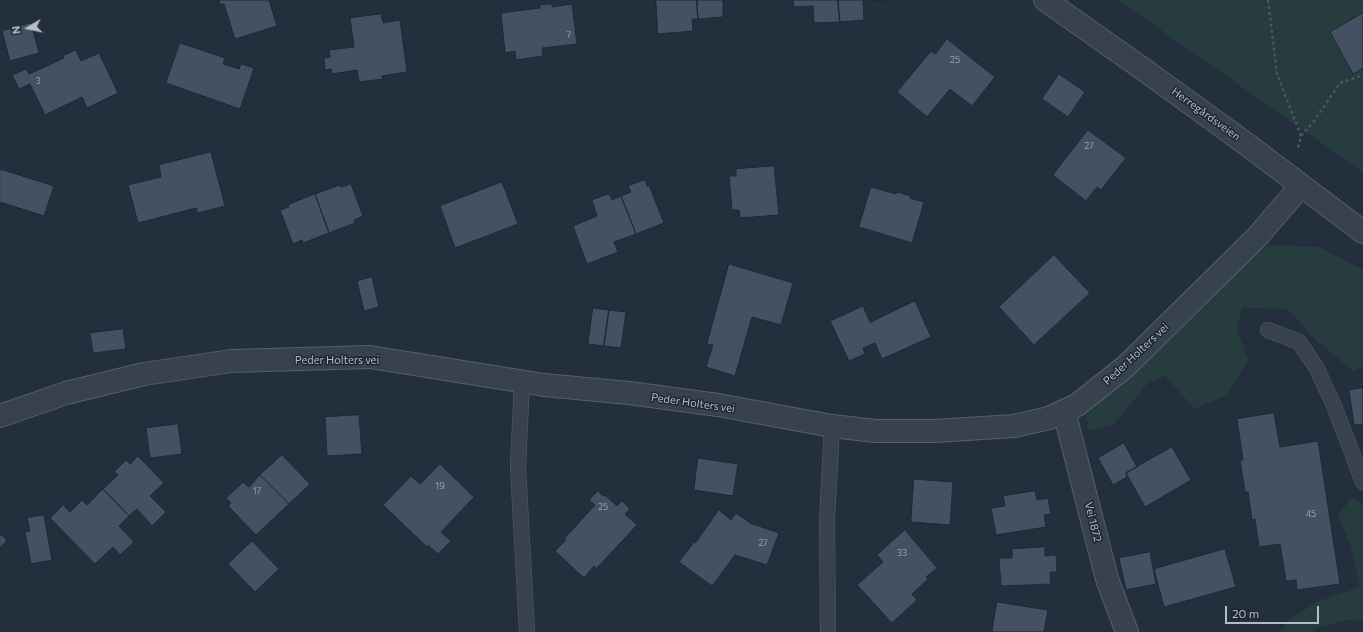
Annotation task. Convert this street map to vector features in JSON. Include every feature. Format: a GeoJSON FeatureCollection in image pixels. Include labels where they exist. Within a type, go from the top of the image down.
{"type":"FeatureCollection","features":[{"type":"Feature","properties":{"kind":"street","name":"Herregårdsveien"},"geometry":{"type":"LineString","coordinates":[[1045,0],[1150,73],[1363,232]]}},
{"type":"Feature","properties":{"kind":"street","name":"Peder Holters vei"},"geometry":{"type":"LineString","coordinates":[[0,416],[66,393],[144,374],[231,362],[370,357],[544,385],[629,393],[718,405],[832,426],[876,431],[914,432],[1014,426],[1049,418],[1078,405],[1125,367],[1256,238],[1297,183]]}},
{"type":"Feature","properties":{"kind":"street","name":"Vei 1872"},"geometry":{"type":"LineString","coordinates":[[1064,411],[1107,579],[1127,632]]}},
{"type":"Feature","properties":{"kind":"lane"},"geometry":{"type":"LineString","coordinates":[[1268,330],[1299,342],[1316,367],[1335,408],[1363,482]]}},
{"type":"Feature","properties":{"kind":"lane"},"geometry":{"type":"LineString","coordinates":[[522,381],[518,467],[528,632]]}},
{"type":"Feature","properties":{"kind":"lane"},"geometry":{"type":"LineString","coordinates":[[828,632],[827,519],[832,426]]}},
{"type":"Feature","properties":{"kind":"path"},"geometry":{"type":"LineString","coordinates":[[1268,0],[1277,74],[1301,136]]}},
{"type":"Feature","properties":{"kind":"path"},"geometry":{"type":"LineString","coordinates":[[1297,183],[1296,153],[1301,136],[1314,121],[1340,83],[1363,75]]}},
{"type":"Feature","properties":{"kind":"green space"},"geometry":{"type":"Polygon","coordinates":[[[1118,0],[1363,0],[1363,172],[1118,0]]]}},
{"type":"Feature","properties":{"kind":"green space"},"geometry":{"type":"Polygon","coordinates":[[[1268,245],[1319,247],[1363,270],[1363,366],[1353,371],[1318,342],[1287,309],[1242,308],[1237,329],[1248,360],[1226,395],[1195,409],[1164,375],[1146,385],[1114,424],[1089,431],[1086,415],[1097,395],[1231,273],[1268,245]]]}},
{"type":"Feature","properties":{"kind":"green space"},"geometry":{"type":"Polygon","coordinates":[[[1351,498],[1363,504],[1363,621],[1346,620],[1316,628],[1313,632],[1279,632],[1293,617],[1319,601],[1360,587],[1350,544],[1338,516],[1351,498]]]}},
{"type":"Feature","properties":{"kind":"building"},"geometry":{"type":"Polygon","coordinates":[[[219,0],[269,0],[277,26],[235,39],[224,4],[221,5],[219,0]]]}},
{"type":"Feature","properties":{"kind":"building"},"geometry":{"type":"Polygon","coordinates":[[[656,0],[697,0],[698,19],[692,19],[693,31],[658,34],[656,0]]]}},
{"type":"Feature","properties":{"kind":"building"},"geometry":{"type":"Polygon","coordinates":[[[697,0],[723,0],[723,17],[698,19],[697,0]]]}},
{"type":"Feature","properties":{"kind":"building"},"geometry":{"type":"Polygon","coordinates":[[[794,0],[838,0],[840,22],[814,23],[813,6],[794,7],[794,0]]]}},
{"type":"Feature","properties":{"kind":"building"},"geometry":{"type":"Polygon","coordinates":[[[838,0],[888,0],[863,1],[864,20],[840,22],[838,0]]]}},
{"type":"Feature","properties":{"kind":"building"},"geometry":{"type":"Polygon","coordinates":[[[552,4],[552,7],[572,4],[577,44],[542,48],[543,56],[516,60],[515,51],[505,53],[501,13],[540,8],[540,5],[552,4]]]}},
{"type":"Feature","properties":{"kind":"building"},"geometry":{"type":"Polygon","coordinates":[[[1363,13],[1363,68],[1353,74],[1330,32],[1363,13]]]}},
{"type":"Feature","properties":{"kind":"building"},"geometry":{"type":"Polygon","coordinates":[[[381,14],[383,23],[400,20],[407,72],[382,76],[383,79],[359,82],[357,70],[332,74],[331,69],[325,70],[324,58],[330,57],[329,50],[354,47],[350,18],[381,14]]]}},
{"type":"Feature","properties":{"kind":"building"},"geometry":{"type":"Polygon","coordinates":[[[31,23],[39,53],[10,61],[2,31],[31,23]]]}},
{"type":"Feature","properties":{"kind":"building"},"geometry":{"type":"Polygon","coordinates":[[[947,39],[995,77],[972,106],[950,89],[927,117],[897,92],[931,51],[935,54],[947,39]]]}},
{"type":"Feature","properties":{"kind":"building"},"geometry":{"type":"Polygon","coordinates":[[[180,43],[225,58],[223,64],[239,69],[241,64],[254,68],[240,109],[166,83],[180,43]]]}},
{"type":"Feature","properties":{"kind":"building"},"geometry":{"type":"Polygon","coordinates":[[[76,50],[81,61],[99,53],[118,93],[87,108],[82,97],[45,115],[30,84],[19,89],[12,75],[26,69],[29,74],[64,58],[63,56],[76,50]]]}},
{"type":"Feature","properties":{"kind":"building"},"geometry":{"type":"Polygon","coordinates":[[[1059,74],[1085,92],[1068,117],[1042,99],[1059,74]]]}},
{"type":"Feature","properties":{"kind":"building"},"geometry":{"type":"Polygon","coordinates":[[[1088,130],[1126,158],[1101,190],[1097,187],[1086,201],[1053,175],[1088,130]]]}},
{"type":"Feature","properties":{"kind":"building"},"geometry":{"type":"Polygon","coordinates":[[[211,152],[225,206],[198,213],[196,208],[138,223],[128,185],[161,177],[159,165],[211,152]]]}},
{"type":"Feature","properties":{"kind":"building"},"geometry":{"type":"Polygon","coordinates":[[[774,166],[779,215],[740,218],[739,210],[732,210],[729,176],[736,176],[736,169],[774,166]]]}},
{"type":"Feature","properties":{"kind":"building"},"geometry":{"type":"Polygon","coordinates":[[[0,169],[54,186],[44,216],[0,202],[0,169]]]}},
{"type":"Feature","properties":{"kind":"building"},"geometry":{"type":"Polygon","coordinates":[[[645,180],[647,186],[649,185],[664,223],[636,234],[621,196],[631,192],[628,186],[645,180]]]}},
{"type":"Feature","properties":{"kind":"building"},"geometry":{"type":"Polygon","coordinates":[[[502,182],[518,224],[455,248],[440,206],[502,182]]]}},
{"type":"Feature","properties":{"kind":"building"},"geometry":{"type":"Polygon","coordinates":[[[351,184],[363,216],[354,220],[355,223],[329,233],[315,194],[340,185],[341,187],[351,184]]]}},
{"type":"Feature","properties":{"kind":"building"},"geometry":{"type":"Polygon","coordinates":[[[871,187],[896,194],[897,192],[924,202],[912,243],[859,227],[871,187]]]}},
{"type":"Feature","properties":{"kind":"building"},"geometry":{"type":"Polygon","coordinates":[[[315,194],[329,233],[303,243],[302,240],[293,244],[280,210],[289,207],[288,205],[315,194]]]}},
{"type":"Feature","properties":{"kind":"building"},"geometry":{"type":"Polygon","coordinates":[[[609,194],[612,200],[621,196],[636,234],[614,242],[618,252],[587,264],[573,226],[597,216],[592,200],[609,194]]]}},
{"type":"Feature","properties":{"kind":"building"},"geometry":{"type":"Polygon","coordinates":[[[1054,255],[1090,293],[1034,345],[999,307],[1054,255]]]}},
{"type":"Feature","properties":{"kind":"building"},"geometry":{"type":"Polygon","coordinates":[[[729,264],[793,283],[781,325],[752,317],[735,376],[706,367],[713,345],[707,344],[729,264]]]}},
{"type":"Feature","properties":{"kind":"building"},"geometry":{"type":"Polygon","coordinates":[[[372,277],[379,307],[364,311],[357,281],[372,277]]]}},
{"type":"Feature","properties":{"kind":"building"},"geometry":{"type":"Polygon","coordinates":[[[915,301],[931,337],[882,359],[875,343],[863,348],[865,354],[849,361],[830,321],[863,306],[870,322],[915,301]]]}},
{"type":"Feature","properties":{"kind":"building"},"geometry":{"type":"Polygon","coordinates":[[[593,308],[609,310],[604,346],[588,344],[593,308]]]}},
{"type":"Feature","properties":{"kind":"building"},"geometry":{"type":"Polygon","coordinates":[[[609,310],[626,312],[621,348],[604,346],[609,310]]]}},
{"type":"Feature","properties":{"kind":"building"},"geometry":{"type":"Polygon","coordinates":[[[123,329],[126,349],[93,353],[90,333],[123,329]]]}},
{"type":"Feature","properties":{"kind":"building"},"geometry":{"type":"Polygon","coordinates":[[[1363,388],[1363,424],[1354,425],[1349,390],[1363,388]]]}},
{"type":"Feature","properties":{"kind":"building"},"geometry":{"type":"Polygon","coordinates":[[[1274,413],[1280,447],[1318,441],[1340,584],[1297,590],[1296,580],[1286,581],[1280,544],[1259,547],[1255,519],[1252,520],[1248,492],[1245,492],[1240,460],[1243,460],[1237,419],[1274,413]]]}},
{"type":"Feature","properties":{"kind":"building"},"geometry":{"type":"Polygon","coordinates":[[[359,415],[362,454],[327,456],[325,417],[359,415]]]}},
{"type":"Feature","properties":{"kind":"building"},"geometry":{"type":"Polygon","coordinates":[[[178,424],[182,454],[150,458],[146,428],[178,424]]]}},
{"type":"Feature","properties":{"kind":"building"},"geometry":{"type":"Polygon","coordinates":[[[1124,443],[1137,467],[1126,473],[1127,477],[1113,485],[1098,458],[1124,443]]]}},
{"type":"Feature","properties":{"kind":"building"},"geometry":{"type":"Polygon","coordinates":[[[1172,447],[1191,480],[1145,507],[1126,473],[1172,447]]]}},
{"type":"Feature","properties":{"kind":"building"},"geometry":{"type":"Polygon","coordinates":[[[282,455],[310,484],[289,504],[260,475],[282,455]]]}},
{"type":"Feature","properties":{"kind":"building"},"geometry":{"type":"Polygon","coordinates":[[[138,456],[164,483],[150,496],[166,512],[152,526],[137,509],[129,516],[103,489],[118,475],[114,472],[126,460],[130,464],[138,456]]]}},
{"type":"Feature","properties":{"kind":"building"},"geometry":{"type":"Polygon","coordinates":[[[698,458],[738,464],[733,496],[694,490],[698,458]]]}},
{"type":"Feature","properties":{"kind":"building"},"geometry":{"type":"Polygon","coordinates":[[[440,464],[474,497],[441,532],[451,541],[438,554],[428,545],[427,547],[383,505],[411,476],[420,484],[440,464]]]}},
{"type":"Feature","properties":{"kind":"building"},"geometry":{"type":"Polygon","coordinates":[[[260,475],[289,504],[256,535],[228,506],[231,503],[226,498],[243,482],[249,487],[260,475]]]}},
{"type":"Feature","properties":{"kind":"building"},"geometry":{"type":"Polygon","coordinates":[[[914,479],[953,482],[950,525],[911,522],[914,479]]]}},
{"type":"Feature","properties":{"kind":"building"},"geometry":{"type":"Polygon","coordinates":[[[103,489],[129,516],[119,526],[134,542],[120,555],[113,547],[95,564],[50,518],[63,505],[70,512],[82,500],[87,505],[103,489]]]}},
{"type":"Feature","properties":{"kind":"building"},"geometry":{"type":"Polygon","coordinates":[[[598,491],[617,506],[622,501],[630,509],[625,514],[637,525],[596,569],[594,566],[584,578],[555,551],[595,505],[589,500],[598,491]]]}},
{"type":"Feature","properties":{"kind":"building"},"geometry":{"type":"Polygon","coordinates":[[[1035,491],[1037,500],[1048,498],[1051,514],[1044,515],[1046,527],[996,535],[991,508],[1005,506],[1003,496],[1035,491]]]}},
{"type":"Feature","properties":{"kind":"building"},"geometry":{"type":"Polygon","coordinates":[[[719,510],[731,520],[736,513],[753,525],[779,533],[767,565],[735,555],[712,586],[679,562],[719,510]]]}},
{"type":"Feature","properties":{"kind":"building"},"geometry":{"type":"Polygon","coordinates":[[[44,515],[52,560],[31,564],[25,532],[30,531],[27,518],[44,515]]]}},
{"type":"Feature","properties":{"kind":"building"},"geometry":{"type":"Polygon","coordinates":[[[905,530],[937,568],[926,577],[928,579],[912,594],[917,600],[892,623],[857,585],[883,562],[877,555],[905,530]]]}},
{"type":"Feature","properties":{"kind":"building"},"geometry":{"type":"Polygon","coordinates":[[[0,534],[7,540],[0,548],[0,534]]]}},
{"type":"Feature","properties":{"kind":"building"},"geometry":{"type":"Polygon","coordinates":[[[252,541],[279,569],[255,592],[228,564],[252,541]]]}},
{"type":"Feature","properties":{"kind":"building"},"geometry":{"type":"Polygon","coordinates":[[[1045,547],[1045,556],[1056,555],[1057,572],[1050,572],[1051,584],[1001,586],[999,558],[1012,558],[1012,549],[1045,547]]]}},
{"type":"Feature","properties":{"kind":"building"},"geometry":{"type":"Polygon","coordinates":[[[1225,549],[1236,587],[1164,607],[1154,569],[1225,549]]]}},
{"type":"Feature","properties":{"kind":"building"},"geometry":{"type":"Polygon","coordinates":[[[1150,552],[1156,584],[1126,590],[1119,558],[1150,552]]]}},
{"type":"Feature","properties":{"kind":"building"},"geometry":{"type":"Polygon","coordinates":[[[997,602],[1048,610],[1044,632],[992,632],[997,602]]]}}]}
